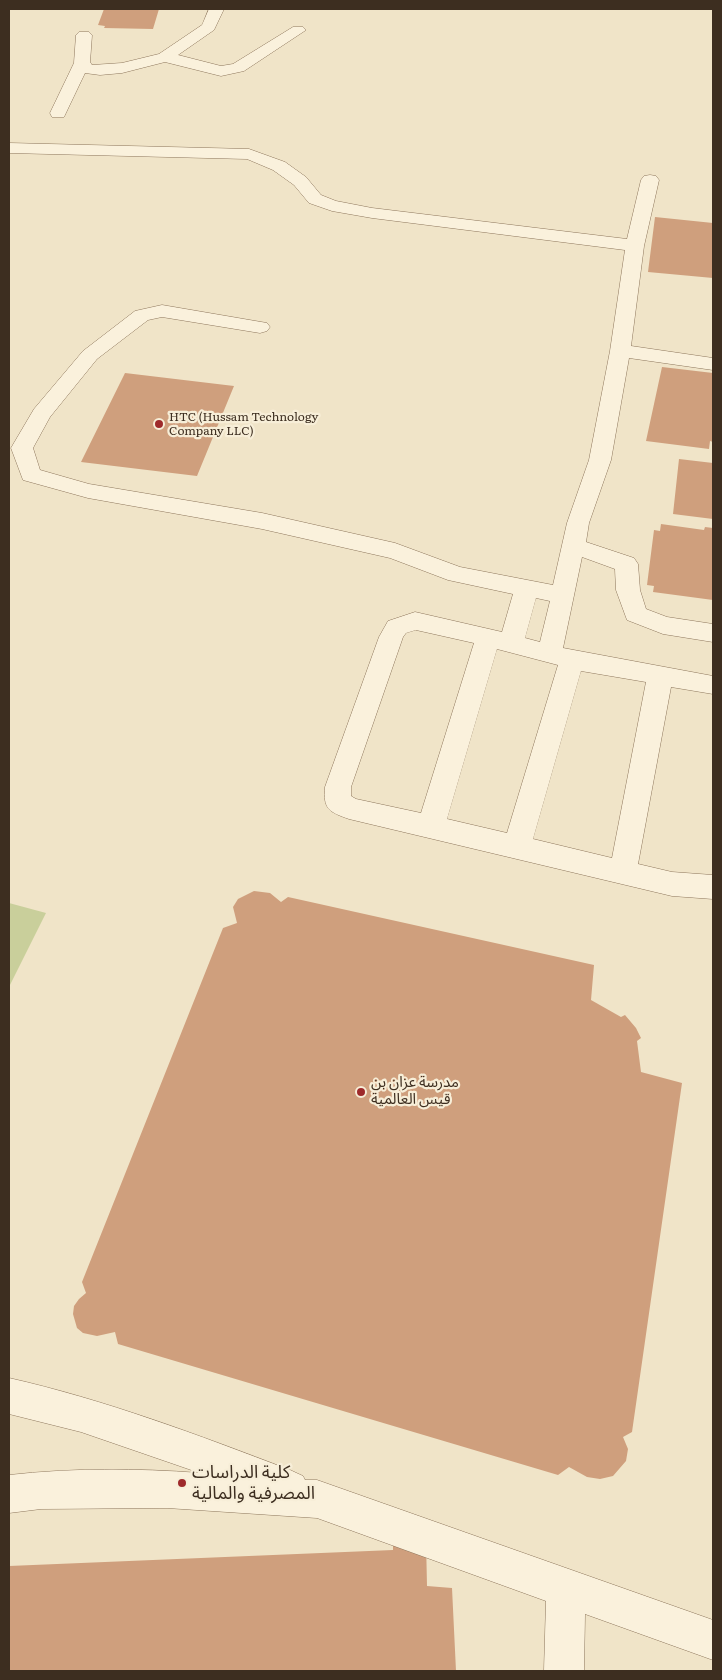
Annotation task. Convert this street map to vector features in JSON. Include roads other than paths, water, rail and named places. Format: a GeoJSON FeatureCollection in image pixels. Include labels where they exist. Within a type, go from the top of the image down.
{"type":"FeatureCollection","features":[{"type":"Feature","properties":{"kind":"street"},"geometry":{"type":"LineString","coordinates":[[82,63],[87,69],[100,70],[122,68],[165,57],[209,28],[216,9]]}},
{"type":"Feature","properties":{"kind":"street"},"geometry":{"type":"LineString","coordinates":[[165,57],[221,71],[238,68],[298,30]]}},
{"type":"Feature","properties":{"kind":"street"},"geometry":{"type":"LineString","coordinates":[[58,113],[82,63],[84,35]]}},
{"type":"Feature","properties":{"kind":"street"},"geometry":{"type":"LineString","coordinates":[[9,148],[249,154],[279,166],[300,181],[315,199],[332,206],[372,214],[635,246]]}},
{"type":"Feature","properties":{"kind":"street"},"geometry":{"type":"LineString","coordinates":[[517,846],[558,652],[563,595],[578,523],[600,460],[620,351],[635,246],[650,180]]}},
{"type":"Feature","properties":{"kind":"street"},"geometry":{"type":"LineString","coordinates":[[260,327],[162,311],[142,315],[90,355],[41,414],[22,448],[31,475],[88,491],[262,521],[394,551],[456,574],[563,595]]}},
{"type":"Feature","properties":{"kind":"street"},"geometry":{"type":"LineString","coordinates":[[620,351],[713,364]]}},
{"type":"Feature","properties":{"kind":"street"},"geometry":{"type":"LineString","coordinates":[[574,546],[626,564],[628,590],[636,614],[663,625],[713,633]]}},
{"type":"Feature","properties":{"kind":"street"},"geometry":{"type":"LineString","coordinates":[[431,826],[499,640],[527,588]]}},
{"type":"Feature","properties":{"kind":"street"},"geometry":{"type":"LineString","coordinates":[[713,685],[660,676],[415,621],[397,627],[391,637],[338,787],[337,800],[349,808],[672,884],[713,887]]}},
{"type":"Feature","properties":{"kind":"street"},"geometry":{"type":"LineString","coordinates":[[558,652],[713,667]]}},
{"type":"Feature","properties":{"kind":"street"},"geometry":{"type":"LineString","coordinates":[[623,871],[660,676]]}},
{"type":"Feature","properties":{"kind":"street"},"geometry":{"type":"LineString","coordinates":[[9,1396],[93,1416],[137,1431],[317,1499],[713,1640]]}},
{"type":"Feature","properties":{"kind":"street"},"geometry":{"type":"LineString","coordinates":[[9,1494],[41,1490],[167,1488],[317,1499]]}},
{"type":"Feature","properties":{"kind":"street"},"geometry":{"type":"LineString","coordinates":[[564,1671],[566,1588]]}},
{"type":"Feature","properties":{"kind":"place","name":"HTC (Hussam Technology Company LLC)"},"geometry":{"type":"Point","coordinates":[159,424]}},
{"type":"Feature","properties":{"kind":"place","name":"مدرسة عزان بن قيس العالمية"},"geometry":{"type":"Point","coordinates":[361,1092]}},
{"type":"Feature","properties":{"kind":"place","name":"كلية الدراسات المصرفية والمالية"},"geometry":{"type":"Point","coordinates":[182,1483]}}]}
